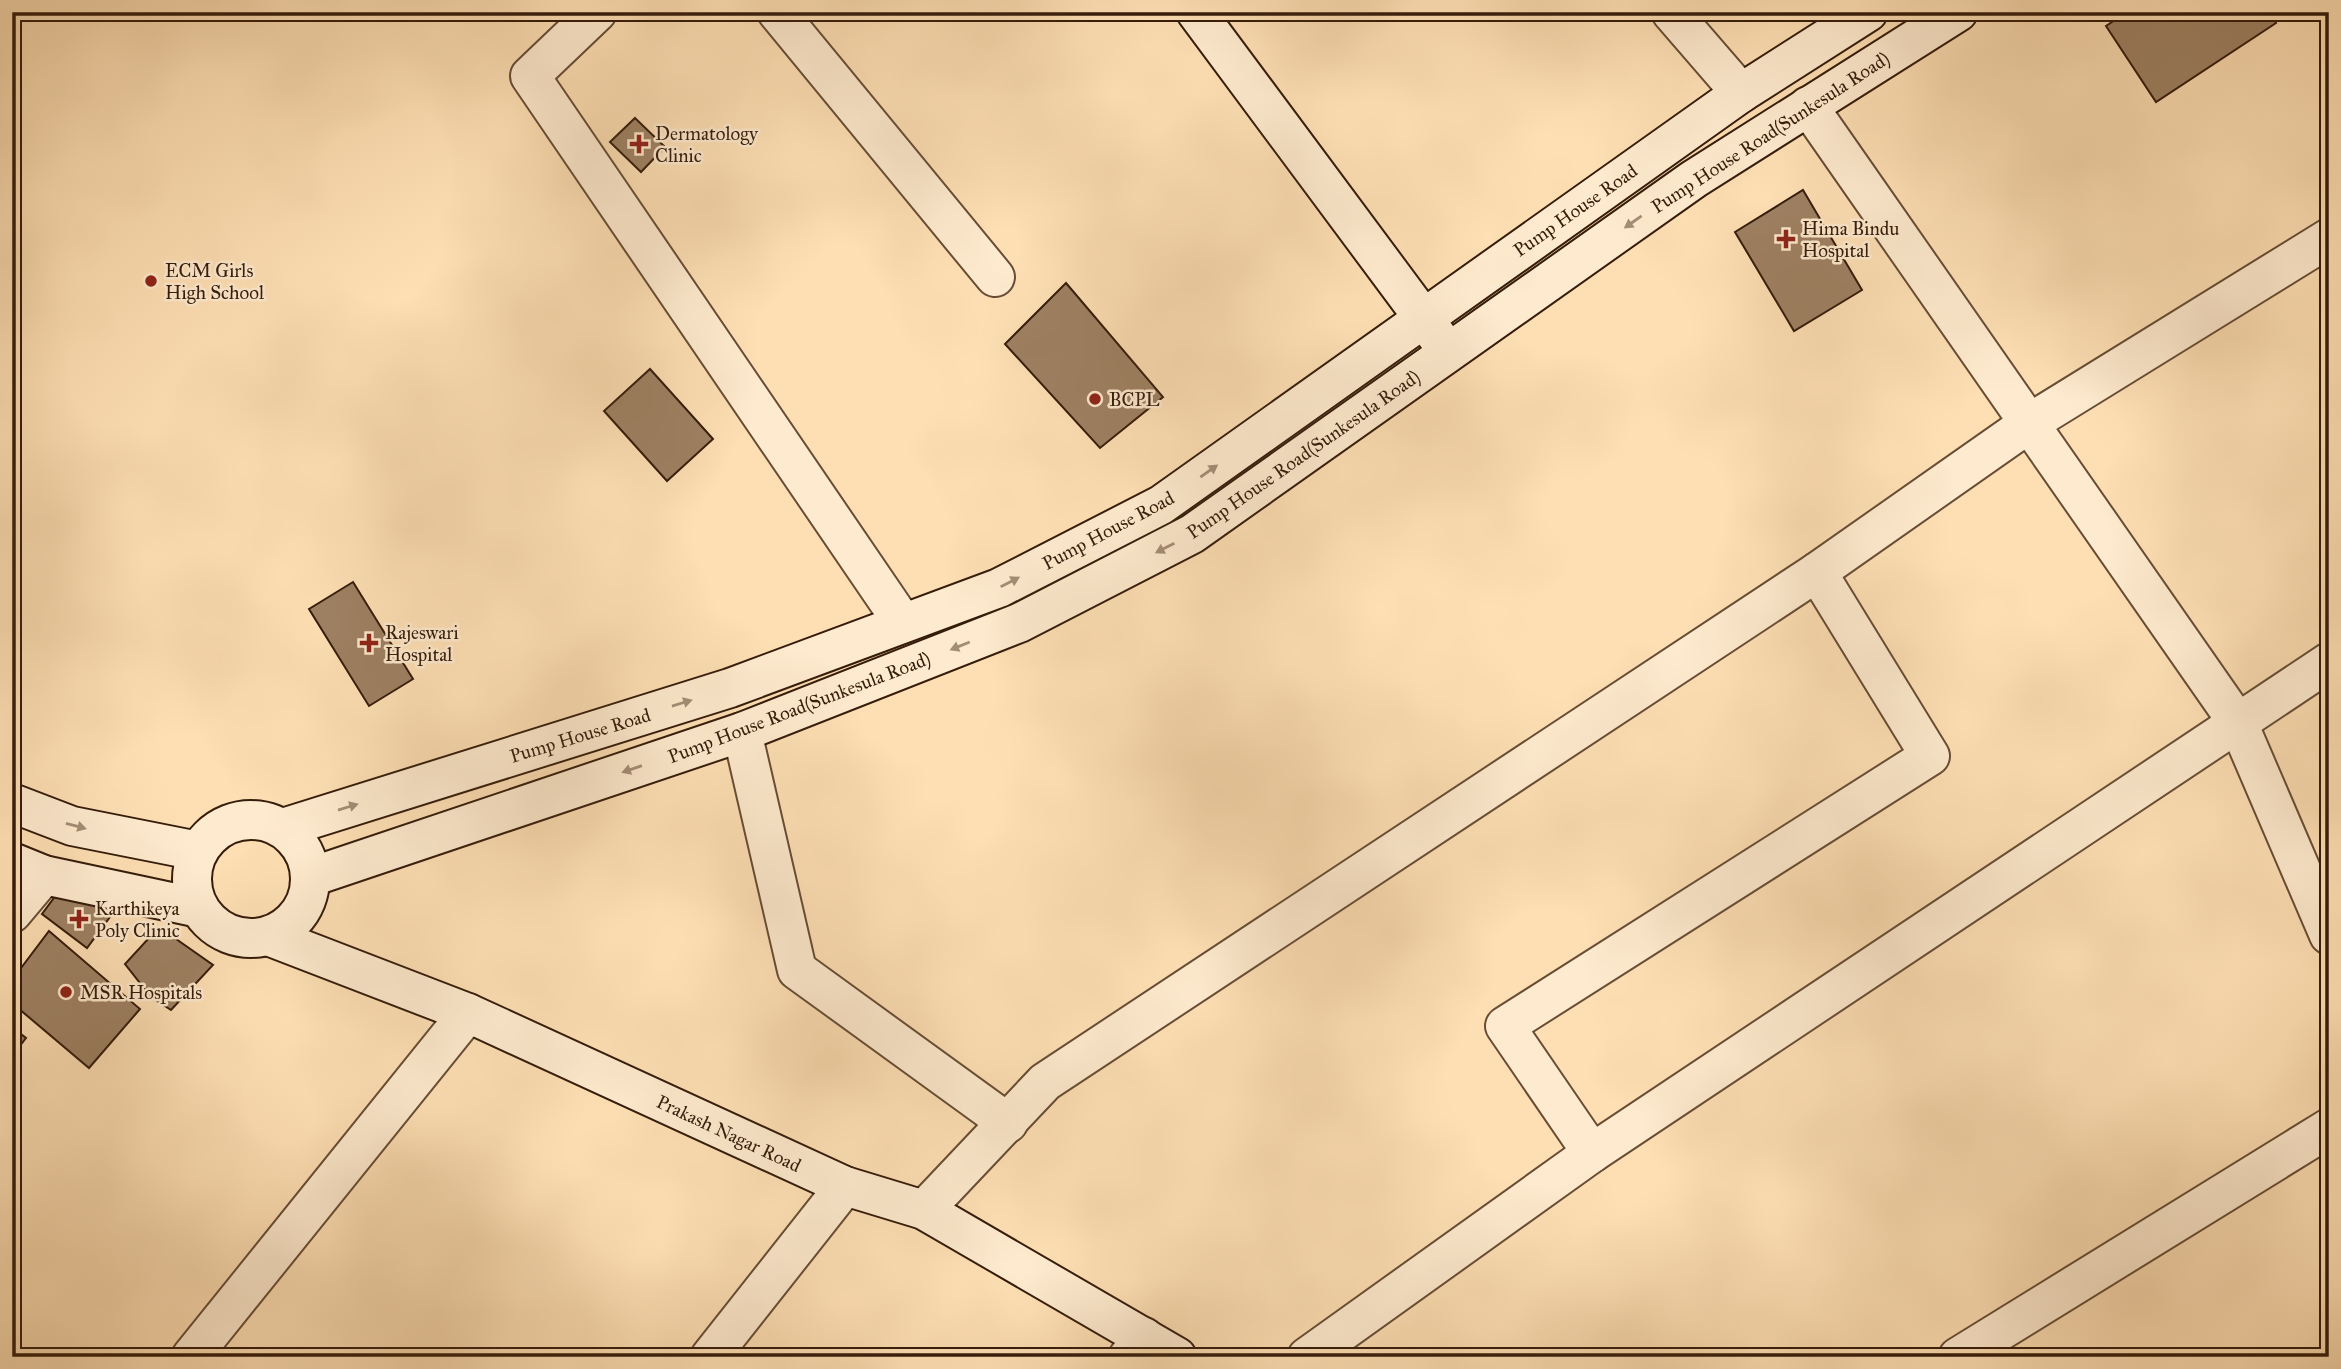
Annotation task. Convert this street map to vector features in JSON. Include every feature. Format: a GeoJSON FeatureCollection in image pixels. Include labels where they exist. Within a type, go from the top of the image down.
{"type":"FeatureCollection","features":[{"type":"Feature","properties":{"kind":"street"},"geometry":{"type":"LineString","coordinates":[[597,12],[530,76],[903,623]]}},
{"type":"Feature","properties":{"kind":"street"},"geometry":{"type":"LineString","coordinates":[[777,12],[995,277]]}},
{"type":"Feature","properties":{"kind":"street"},"geometry":{"type":"LineString","coordinates":[[1196,12],[1425,317],[1448,352]]}},
{"type":"Feature","properties":{"kind":"street"},"geometry":{"type":"LineString","coordinates":[[1671,12],[1741,93],[1808,106],[2238,723],[2329,935]]}},
{"type":"Feature","properties":{"kind":"street","name":"Pump House Road"},"geometry":{"type":"LineString","coordinates":[[283,828],[730,688],[999,588],[1161,505],[1741,93],[1868,12]]}},
{"type":"Feature","properties":{"kind":"street","name":"Pump House Road(Sunkesula Road)"},"geometry":{"type":"LineString","coordinates":[[311,877],[742,732],[1019,623],[1192,534],[1694,178],[1958,12]]}},
{"type":"Feature","properties":{"kind":"street"},"geometry":{"type":"LineString","coordinates":[[924,1210],[1045,1082],[1816,572],[2028,424],[2329,238]]}},
{"type":"Feature","properties":{"kind":"street"},"geometry":{"type":"LineString","coordinates":[[1592,1153],[1505,1026],[1930,755],[1816,572]]}},
{"type":"Feature","properties":{"kind":"street"},"geometry":{"type":"LineString","coordinates":[[1307,1357],[1592,1153],[2329,662]]}},
{"type":"Feature","properties":{"kind":"street"},"geometry":{"type":"LineString","coordinates":[[742,732],[797,970],[1008,1123]]}},
{"type":"Feature","properties":{"kind":"street"},"geometry":{"type":"LineString","coordinates":[[12,803],[72,826],[198,851]]}},
{"type":"Feature","properties":{"kind":"street"},"geometry":{"type":"LineString","coordinates":[[246,819],[265,820],[283,828],[298,841],[307,858],[311,877],[308,897],[300,914],[285,928],[268,936],[247,938],[228,934],[211,924],[199,908],[192,890],[192,870],[198,851],[210,835],[227,824],[246,819]]}},
{"type":"Feature","properties":{"kind":"street"},"geometry":{"type":"LineString","coordinates":[[12,913],[28,869],[199,908]]}},
{"type":"Feature","properties":{"kind":"street","name":"Prakash Nagar Road"},"geometry":{"type":"LineString","coordinates":[[268,936],[468,1013],[845,1186],[924,1210],[1136,1347],[1177,1357]]}},
{"type":"Feature","properties":{"kind":"street"},"geometry":{"type":"LineString","coordinates":[[191,1357],[468,1013]]}},
{"type":"Feature","properties":{"kind":"street"},"geometry":{"type":"LineString","coordinates":[[1958,1357],[2329,1128]]}},
{"type":"Feature","properties":{"kind":"street"},"geometry":{"type":"LineString","coordinates":[[710,1357],[845,1186]]}},
{"type":"Feature","properties":{"kind":"building"},"geometry":{"type":"Polygon","coordinates":[[[2127,12],[2269,12],[2276,23],[2156,102],[2106,26],[2127,12]]]}},
{"type":"Feature","properties":{"kind":"building"},"geometry":{"type":"Polygon","coordinates":[[[635,118],[665,147],[641,172],[610,142],[635,118]]]}},
{"type":"Feature","properties":{"kind":"building"},"geometry":{"type":"Polygon","coordinates":[[[1803,190],[1862,290],[1794,331],[1735,232],[1803,190]]]}},
{"type":"Feature","properties":{"kind":"building"},"geometry":{"type":"Polygon","coordinates":[[[1066,283],[1163,397],[1100,448],[1005,344],[1066,283]]]}},
{"type":"Feature","properties":{"kind":"building"},"geometry":{"type":"Polygon","coordinates":[[[650,369],[713,439],[667,481],[604,411],[650,369]]]}},
{"type":"Feature","properties":{"kind":"building"},"geometry":{"type":"Polygon","coordinates":[[[353,582],[413,679],[369,706],[309,609],[353,582]]]}},
{"type":"Feature","properties":{"kind":"building"},"geometry":{"type":"Polygon","coordinates":[[[65,883],[110,917],[87,948],[42,914],[65,883]]]}},
{"type":"Feature","properties":{"kind":"building"},"geometry":{"type":"Polygon","coordinates":[[[159,927],[213,965],[171,1010],[151,997],[125,964],[159,927]]]}},
{"type":"Feature","properties":{"kind":"building","name":"MSR Hospitals"},"geometry":{"type":"Polygon","coordinates":[[[49,931],[140,1009],[89,1068],[12,1003],[12,980],[49,931]]]}},
{"type":"Feature","properties":{"kind":"building"},"geometry":{"type":"Polygon","coordinates":[[[12,1027],[26,1038],[12,1056],[12,1027]]]}},
{"type":"Feature","properties":{"kind":"place","name":"Dermatology Clinic"},"geometry":{"type":"Point","coordinates":[639,144]}},
{"type":"Feature","properties":{"kind":"place","name":"Hima Bindu Hospital"},"geometry":{"type":"Point","coordinates":[1786,239]}},
{"type":"Feature","properties":{"kind":"place","name":"ECM Girls High School"},"geometry":{"type":"Point","coordinates":[151,281]}},
{"type":"Feature","properties":{"kind":"place","name":"BCPL"},"geometry":{"type":"Point","coordinates":[1095,399]}},
{"type":"Feature","properties":{"kind":"place","name":"Rajeswari Hospital"},"geometry":{"type":"Point","coordinates":[369,643]}},
{"type":"Feature","properties":{"kind":"place","name":"Karthikeya Poly Clinic"},"geometry":{"type":"Point","coordinates":[79,919]}},
{"type":"Feature","properties":{"kind":"place","name":"MSR Hospitals"},"geometry":{"type":"Point","coordinates":[66,992]}}]}
